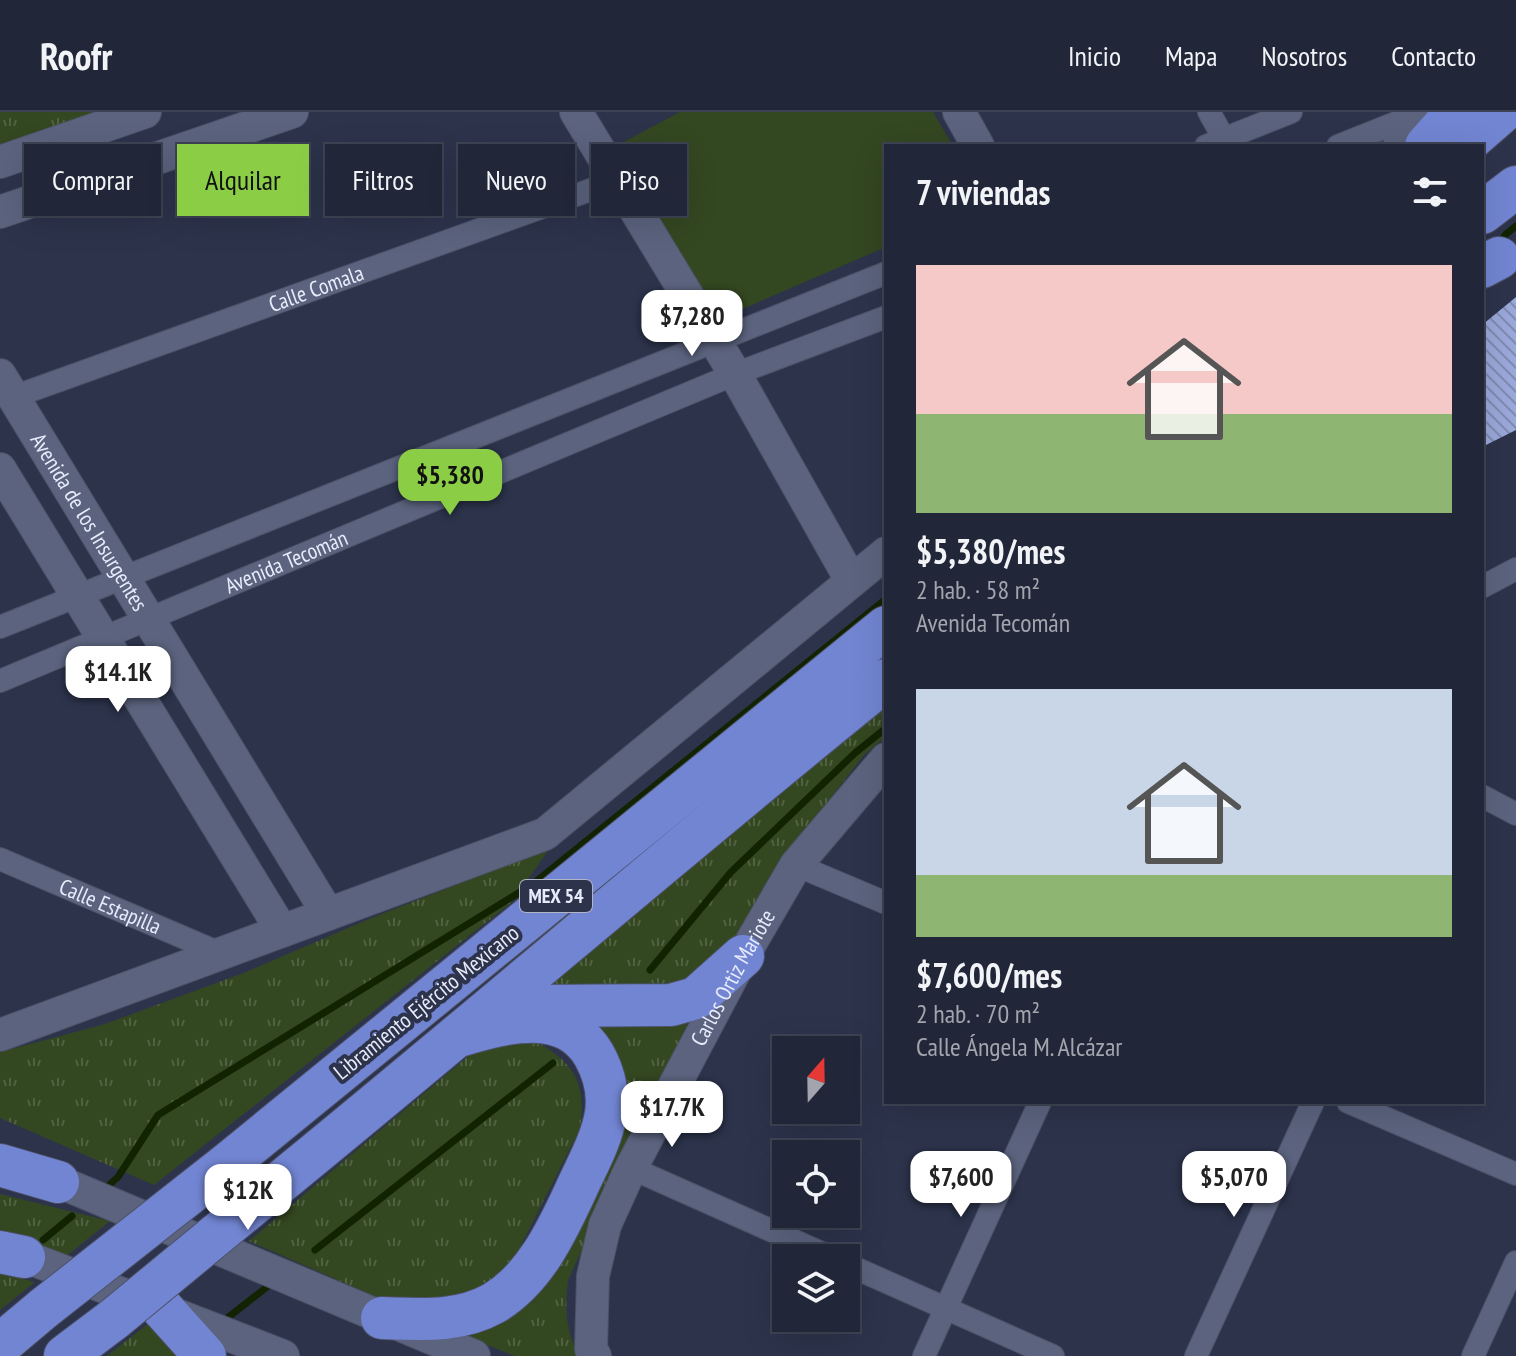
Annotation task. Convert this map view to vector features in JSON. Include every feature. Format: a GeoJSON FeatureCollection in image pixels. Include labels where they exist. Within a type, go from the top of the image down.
{"type":"FeatureCollection","features":[{"type":"Feature","properties":{"kind":"highway"},"geometry":{"type":"LineString","coordinates":[[1428,144],[1456,112]]}},
{"type":"Feature","properties":{"kind":"highway"},"geometry":{"type":"LineString","coordinates":[[1465,144],[1502,112]]}},
{"type":"Feature","properties":{"kind":"highway"},"geometry":{"type":"LineString","coordinates":[[1484,211],[1516,187]]}},
{"type":"Feature","properties":{"kind":"highway","name":"Libramiento Ejército Mexicano"},"geometry":{"type":"LineString","coordinates":[[0,1345],[226,1165],[884,629]]}},
{"type":"Feature","properties":{"kind":"highway","name":"Libramiento Ejército Mexicano"},"geometry":{"type":"LineString","coordinates":[[65,1356],[382,1099],[490,1006],[884,682]]}},
{"type":"Feature","properties":{"kind":"highway"},"geometry":{"type":"LineString","coordinates":[[490,1006],[671,1005],[696,998],[743,956]]}},
{"type":"Feature","properties":{"kind":"highway"},"geometry":{"type":"LineString","coordinates":[[382,1318],[449,1319],[471,1314],[514,1289],[534,1267],[564,1216],[597,1143],[606,1113],[607,1089],[601,1068],[590,1049],[575,1033],[557,1024],[523,1021],[453,1037]]}},
{"type":"Feature","properties":{"kind":"highway"},"geometry":{"type":"LineString","coordinates":[[0,1165],[58,1182]]}},
{"type":"Feature","properties":{"kind":"highway"},"geometry":{"type":"LineString","coordinates":[[161,1307],[205,1356]]}},
{"type":"Feature","properties":{"kind":"street"},"geometry":{"type":"LineString","coordinates":[[0,162],[145,112]]}},
{"type":"Feature","properties":{"kind":"street"},"geometry":{"type":"LineString","coordinates":[[0,212],[292,112]]}},
{"type":"Feature","properties":{"kind":"street"},"geometry":{"type":"LineString","coordinates":[[576,112],[596,144]]}},
{"type":"Feature","properties":{"kind":"street"},"geometry":{"type":"LineString","coordinates":[[959,112],[977,144]]}},
{"type":"Feature","properties":{"kind":"street"},"geometry":{"type":"LineString","coordinates":[[1209,112],[1219,144],[1291,112]]}},
{"type":"Feature","properties":{"kind":"street"},"geometry":{"type":"LineString","coordinates":[[1343,144],[1423,112]]}},
{"type":"Feature","properties":{"kind":"street"},"geometry":{"type":"LineString","coordinates":[[1401,144],[1440,112]]}},
{"type":"Feature","properties":{"kind":"street","name":"Calle Comala"},"geometry":{"type":"LineString","coordinates":[[7,386],[591,189]]}},
{"type":"Feature","properties":{"kind":"street"},"geometry":{"type":"LineString","coordinates":[[640,216],[735,374],[851,580]]}},
{"type":"Feature","properties":{"kind":"street","name":"Avenida Tecomán"},"geometry":{"type":"LineString","coordinates":[[3,623],[884,274]]}},
{"type":"Feature","properties":{"kind":"street","name":"Avenida Tecomán"},"geometry":{"type":"LineString","coordinates":[[0,681],[735,374],[884,318]]}},
{"type":"Feature","properties":{"kind":"street","name":"Avenida de los Insurgentes"},"geometry":{"type":"LineString","coordinates":[[7,386],[328,914]]}},
{"type":"Feature","properties":{"kind":"street"},"geometry":{"type":"LineString","coordinates":[[0,469],[282,931]]}},
{"type":"Feature","properties":{"kind":"street"},"geometry":{"type":"LineString","coordinates":[[0,1035],[545,834],[884,555]]}},
{"type":"Feature","properties":{"kind":"street"},"geometry":{"type":"LineString","coordinates":[[1484,586],[1516,569]]}},
{"type":"Feature","properties":{"kind":"street","name":"Carlos Ortiz Mariote"},"geometry":{"type":"LineString","coordinates":[[598,1354],[593,1276],[605,1225],[631,1168],[743,956],[796,865],[884,761]]}},
{"type":"Feature","properties":{"kind":"street"},"geometry":{"type":"LineString","coordinates":[[198,792],[244,774]]}},
{"type":"Feature","properties":{"kind":"street"},"geometry":{"type":"LineString","coordinates":[[1484,797],[1516,814]]}},
{"type":"Feature","properties":{"kind":"street","name":"Calle Estapilla"},"geometry":{"type":"LineString","coordinates":[[0,859],[222,954]]}},
{"type":"Feature","properties":{"kind":"street"},"geometry":{"type":"LineString","coordinates":[[796,865],[884,902]]}},
{"type":"Feature","properties":{"kind":"street"},"geometry":{"type":"LineString","coordinates":[[924,1356],[1039,1104]]}},
{"type":"Feature","properties":{"kind":"street"},"geometry":{"type":"LineString","coordinates":[[1196,1356],[1312,1104]]}},
{"type":"Feature","properties":{"kind":"street"},"geometry":{"type":"LineString","coordinates":[[1353,1104],[1516,1174]]}},
{"type":"Feature","properties":{"kind":"street"},"geometry":{"type":"LineString","coordinates":[[0,1157],[474,1356]]}},
{"type":"Feature","properties":{"kind":"street"},"geometry":{"type":"LineString","coordinates":[[631,1168],[802,1244]]}},
{"type":"Feature","properties":{"kind":"street"},"geometry":{"type":"LineString","coordinates":[[8,1252],[161,1307],[283,1356]]}},
{"type":"Feature","properties":{"kind":"street"},"geometry":{"type":"LineString","coordinates":[[1473,1356],[1516,1262]]}},
{"type":"Feature","properties":{"kind":"street"},"geometry":{"type":"LineString","coordinates":[[860,1270],[1053,1356]]}},
{"type":"Feature","properties":{"kind":"green space"},"geometry":{"type":"Polygon","coordinates":[[[0,112],[115,112],[0,152],[0,112]]]}},
{"type":"Feature","properties":{"kind":"green space"},"geometry":{"type":"Polygon","coordinates":[[[680,112],[933,112],[952,144],[884,144],[884,248],[717,320],[655,216],[687,216],[687,144],[620,144],[680,112]]]}},
{"type":"Feature","properties":{"kind":"green space"},"geometry":{"type":"Polygon","coordinates":[[[884,701],[884,739],[865,754],[778,865],[724,957],[683,989],[523,996],[884,701]]]}},
{"type":"Feature","properties":{"kind":"green space"},"geometry":{"type":"Polygon","coordinates":[[[550,848],[512,902],[154,1185],[0,1118],[0,1052],[105,1024],[246,972],[369,919],[550,848]]]}},
{"type":"Feature","properties":{"kind":"green space"},"geometry":{"type":"Polygon","coordinates":[[[554,1017],[689,1021],[568,1280],[567,1320],[580,1356],[515,1356],[452,1331],[471,1328],[618,1130],[554,1017]]]}},
{"type":"Feature","properties":{"kind":"green space"},"geometry":{"type":"Polygon","coordinates":[[[534,1041],[559,1057],[575,1076],[581,1099],[580,1129],[514,1259],[497,1282],[450,1303],[379,1298],[249,1241],[472,1053],[491,1042],[534,1041]]]}},
{"type":"Feature","properties":{"kind":"green space"},"geometry":{"type":"Polygon","coordinates":[[[0,1194],[110,1221],[64,1258],[0,1232],[0,1194]]]}},
{"type":"Feature","properties":{"kind":"green space"},"geometry":{"type":"Polygon","coordinates":[[[0,1273],[35,1282],[0,1310],[0,1273]]]}},
{"type":"Feature","properties":{"kind":"green space"},"geometry":{"type":"Polygon","coordinates":[[[149,1323],[183,1356],[107,1356],[149,1323]]]}},
{"type":"Feature","properties":{"kind":"building"},"geometry":{"type":"Polygon","coordinates":[[[1516,297],[1516,430],[1484,446],[1484,323],[1516,297]]]}},
{"type":"Feature","properties":{"kind":"waterway"},"geometry":{"type":"LineString","coordinates":[[1499,245],[1516,226]]}},
{"type":"Feature","properties":{"kind":"waterway"},"geometry":{"type":"LineString","coordinates":[[109,1185],[118,1177],[158,1115],[533,884],[884,601]]}},
{"type":"Feature","properties":{"kind":"waterway"},"geometry":{"type":"LineString","coordinates":[[650,970],[731,872],[855,753],[884,730]]}},
{"type":"Feature","properties":{"kind":"waterway"},"geometry":{"type":"LineString","coordinates":[[315,1250],[553,1063]]}},
{"type":"Feature","properties":{"kind":"waterway"},"geometry":{"type":"LineString","coordinates":[[43,1240],[72,1216]]}},
{"type":"Feature","properties":{"kind":"waterway"},"geometry":{"type":"LineString","coordinates":[[226,1319],[272,1283]]}}]}
